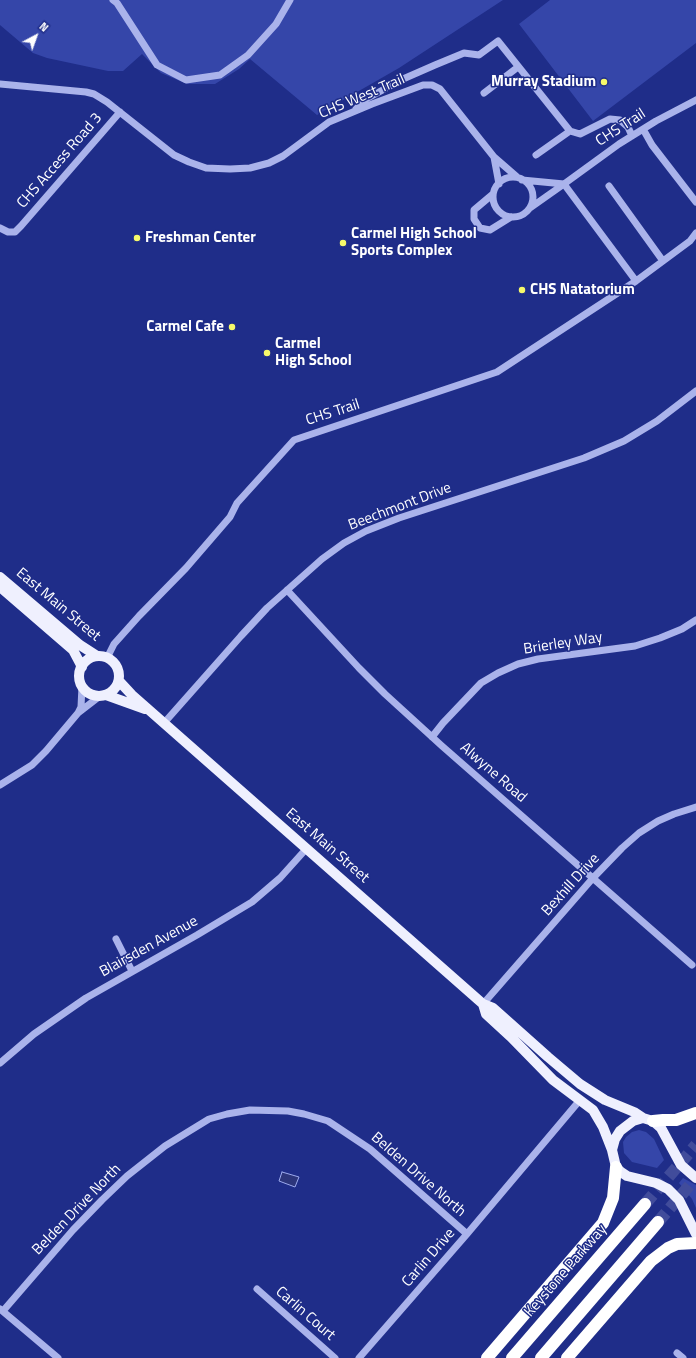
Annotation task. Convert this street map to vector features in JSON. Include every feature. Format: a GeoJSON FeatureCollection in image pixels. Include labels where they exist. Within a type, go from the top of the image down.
{"type":"FeatureCollection","features":[{"type":"Feature","properties":{"kind":"highway"},"geometry":{"type":"LineString","coordinates":[[648,1119],[676,1120],[696,1113]]}},
{"type":"Feature","properties":{"kind":"highway"},"geometry":{"type":"LineString","coordinates":[[487,1358],[603,1223],[613,1198],[616,1167]]}},
{"type":"Feature","properties":{"kind":"highway","name":"Keystone Parkway"},"geometry":{"type":"LineString","coordinates":[[512,1358],[645,1204]]}},
{"type":"Feature","properties":{"kind":"highway"},"geometry":{"type":"LineString","coordinates":[[541,1358],[658,1222]]}},
{"type":"Feature","properties":{"kind":"highway"},"geometry":{"type":"LineString","coordinates":[[566,1358],[651,1261],[668,1248],[677,1244],[696,1243]]}},
{"type":"Feature","properties":{"kind":"main road","name":"East Main Street"},"geometry":{"type":"LineString","coordinates":[[0,577],[80,645],[102,657]]}},
{"type":"Feature","properties":{"kind":"main road","name":"East Main Street"},"geometry":{"type":"LineString","coordinates":[[0,586],[73,650],[82,667]]}},
{"type":"Feature","properties":{"kind":"main road"},"geometry":{"type":"LineString","coordinates":[[102,657],[115,664],[118,669],[119,681],[116,688],[103,695],[92,695],[82,686],[80,674],[85,662],[91,658],[102,657]]}},
{"type":"Feature","properties":{"kind":"main road","name":"East Main Street"},"geometry":{"type":"LineString","coordinates":[[119,681],[150,711],[483,1004],[493,1008],[580,1084],[605,1100],[648,1119]]}},
{"type":"Feature","properties":{"kind":"main road","name":"East Main Street"},"geometry":{"type":"LineString","coordinates":[[103,695],[150,711]]}},
{"type":"Feature","properties":{"kind":"main road","name":"East Main Street"},"geometry":{"type":"LineString","coordinates":[[483,1004],[486,1014],[553,1080],[596,1114],[612,1150],[616,1167]]}},
{"type":"Feature","properties":{"kind":"main road"},"geometry":{"type":"LineString","coordinates":[[612,1150],[615,1138],[620,1131],[633,1121],[648,1119],[661,1128],[682,1165],[696,1178]]}},
{"type":"Feature","properties":{"kind":"main road"},"geometry":{"type":"LineString","coordinates":[[616,1167],[627,1176],[656,1183],[668,1189],[679,1200],[696,1234]]}},
{"type":"Feature","properties":{"kind":"street"},"geometry":{"type":"LineString","coordinates":[[113,0],[157,65],[186,80],[220,75],[248,55],[276,24],[290,0]]}},
{"type":"Feature","properties":{"kind":"street"},"geometry":{"type":"LineString","coordinates":[[353,112],[366,100],[403,79],[464,53],[479,55],[498,41],[570,131],[580,134],[610,119],[620,120],[628,127],[632,136]]}},
{"type":"Feature","properties":{"kind":"street"},"geometry":{"type":"LineString","coordinates":[[484,93],[518,67]]}},
{"type":"Feature","properties":{"kind":"street","name":"CHS West Trail"},"geometry":{"type":"LineString","coordinates":[[0,84],[86,92],[102,98],[174,155],[206,168],[230,169],[250,168],[270,163],[284,156],[329,122],[423,85],[432,85],[440,89],[494,157],[519,179]]}},
{"type":"Feature","properties":{"kind":"street","name":"CHS Trail"},"geometry":{"type":"LineString","coordinates":[[530,208],[642,129],[696,100]]}},
{"type":"Feature","properties":{"kind":"street","name":"CHS Access Road 3"},"geometry":{"type":"LineString","coordinates":[[0,228],[8,232],[15,232],[120,112]]}},
{"type":"Feature","properties":{"kind":"street"},"geometry":{"type":"LineString","coordinates":[[642,129],[652,145],[696,202]]}},
{"type":"Feature","properties":{"kind":"street"},"geometry":{"type":"LineString","coordinates":[[536,155],[570,131]]}},
{"type":"Feature","properties":{"kind":"street","name":"CHS West Trail"},"geometry":{"type":"LineString","coordinates":[[494,157],[499,184]]}},
{"type":"Feature","properties":{"kind":"street"},"geometry":{"type":"LineString","coordinates":[[519,179],[527,184],[531,189],[533,195],[530,208],[520,216],[510,217],[490,230],[480,228],[474,219],[474,210],[494,194],[499,184],[509,178],[519,179],[564,184],[636,281]]}},
{"type":"Feature","properties":{"kind":"street"},"geometry":{"type":"LineString","coordinates":[[609,186],[663,261]]}},
{"type":"Feature","properties":{"kind":"street"},"geometry":{"type":"LineString","coordinates":[[494,194],[494,203],[497,208],[501,213],[510,217]]}},
{"type":"Feature","properties":{"kind":"street","name":"CHS Trail"},"geometry":{"type":"LineString","coordinates":[[102,657],[139,616],[186,568],[230,517],[238,503],[294,440],[497,372],[636,281],[690,242],[696,233]]}},
{"type":"Feature","properties":{"kind":"street","name":"Beechmont Drive"},"geometry":{"type":"LineString","coordinates":[[164,723],[241,636],[287,590],[344,542],[366,531],[399,518],[584,458],[624,441],[646,428],[696,391]]}},
{"type":"Feature","properties":{"kind":"street","name":"Alwyne Road"},"geometry":{"type":"LineString","coordinates":[[287,590],[385,694],[692,965]]}},
{"type":"Feature","properties":{"kind":"street","name":"Brierley Way"},"geometry":{"type":"LineString","coordinates":[[432,737],[443,723],[482,683],[511,667],[538,659],[635,646],[682,629],[696,620]]}},
{"type":"Feature","properties":{"kind":"street"},"geometry":{"type":"LineString","coordinates":[[0,785],[32,765],[46,752],[78,713],[81,707],[82,686]]}},
{"type":"Feature","properties":{"kind":"street"},"geometry":{"type":"LineString","coordinates":[[78,713],[103,695]]}},
{"type":"Feature","properties":{"kind":"street","name":"Bexhill Drive"},"geometry":{"type":"LineString","coordinates":[[483,1004],[593,878],[622,848],[639,833],[663,819],[696,807]]}},
{"type":"Feature","properties":{"kind":"street","name":"Blairsden Avenue"},"geometry":{"type":"LineString","coordinates":[[0,1063],[34,1034],[86,998],[252,902],[280,878],[307,848]]}},
{"type":"Feature","properties":{"kind":"street"},"geometry":{"type":"LineString","coordinates":[[116,939],[132,971]]}},
{"type":"Feature","properties":{"kind":"street","name":"Carlin Drive"},"geometry":{"type":"LineString","coordinates":[[359,1358],[467,1234],[580,1100]]}},
{"type":"Feature","properties":{"kind":"street","name":"Belden Drive North"},"geometry":{"type":"LineString","coordinates":[[1,1310],[73,1230],[127,1176],[165,1146],[209,1119],[250,1110],[288,1111],[328,1121],[370,1149],[467,1234]]}},
{"type":"Feature","properties":{"kind":"street","name":"Carlin Court"},"geometry":{"type":"LineString","coordinates":[[257,1289],[335,1358]]}},
{"type":"Feature","properties":{"kind":"street"},"geometry":{"type":"LineString","coordinates":[[1,1310],[58,1358]]}},
{"type":"Feature","properties":{"kind":"street"},"geometry":{"type":"LineString","coordinates":[[677,1353],[683,1358]]}},
{"type":"Feature","properties":{"kind":"shaded area"},"geometry":{"type":"Polygon","coordinates":[[[0,0],[503,0],[399,68],[317,115],[250,59],[239,69],[215,84],[187,84],[161,73],[142,54],[123,71],[108,71],[47,58],[33,53],[0,25],[0,0]]]}},
{"type":"Feature","properties":{"kind":"shaded area","name":"Murray Stadium"},"geometry":{"type":"Polygon","coordinates":[[[550,0],[696,0],[696,43],[593,121],[519,24],[550,0]]]}},
{"type":"Feature","properties":{"kind":"shaded area"},"geometry":{"type":"Polygon","coordinates":[[[639,1130],[646,1132],[654,1139],[664,1160],[657,1168],[632,1162],[624,1153],[623,1142],[626,1137],[632,1132],[639,1130]]]}},
{"type":"Feature","properties":{"kind":"shaded area"},"geometry":{"type":"Polygon","coordinates":[[[282,1172],[299,1177],[295,1187],[279,1181],[282,1172]]]}},
{"type":"Feature","properties":{"kind":"shaded area"},"geometry":{"type":"Polygon","coordinates":[[[683,1178],[696,1185],[696,1208],[692,1199],[679,1183],[683,1178]]]}},
{"type":"Feature","properties":{"kind":"tunnel"},"geometry":{"type":"LineString","coordinates":[[645,1204],[696,1145]]}},
{"type":"Feature","properties":{"kind":"tunnel"},"geometry":{"type":"LineString","coordinates":[[658,1222],[696,1178]]}},
{"type":"Feature","properties":{"kind":"place","name":"Murray Stadium"},"geometry":{"type":"Point","coordinates":[604,82]}},
{"type":"Feature","properties":{"kind":"place","name":"Freshman Center"},"geometry":{"type":"Point","coordinates":[137,238]}},
{"type":"Feature","properties":{"kind":"place","name":"Carmel High School Sports Complex"},"geometry":{"type":"Point","coordinates":[343,243]}},
{"type":"Feature","properties":{"kind":"place","name":"CHS Natatorium"},"geometry":{"type":"Point","coordinates":[522,290]}},
{"type":"Feature","properties":{"kind":"place","name":"Carmel Cafe"},"geometry":{"type":"Point","coordinates":[232,327]}},
{"type":"Feature","properties":{"kind":"place","name":"Carmel High School"},"geometry":{"type":"Point","coordinates":[267,353]}}]}
